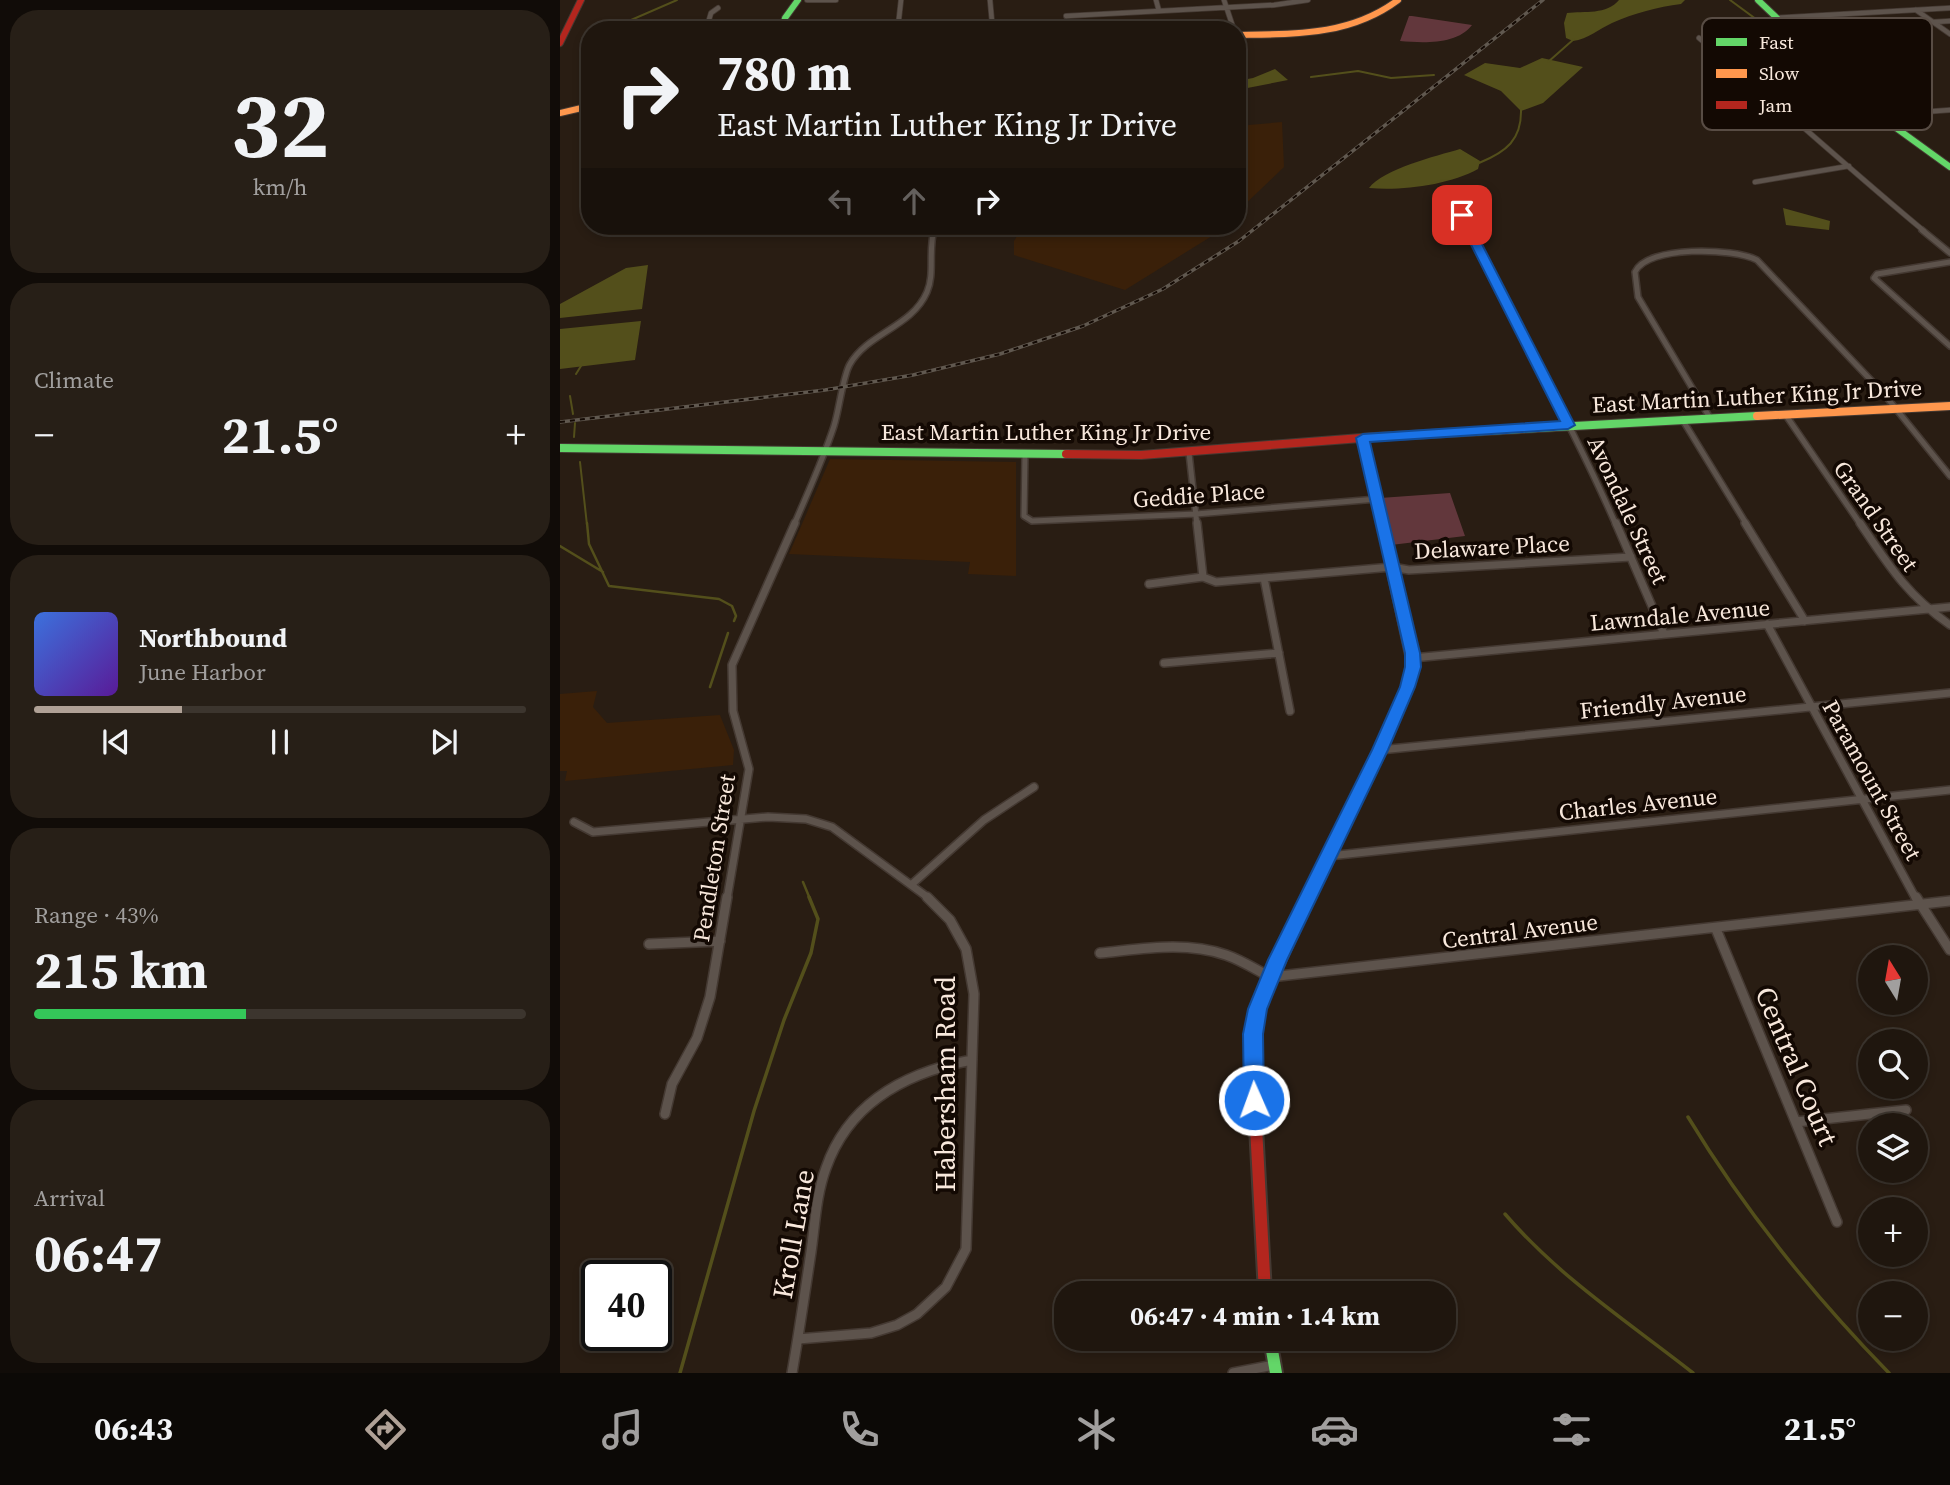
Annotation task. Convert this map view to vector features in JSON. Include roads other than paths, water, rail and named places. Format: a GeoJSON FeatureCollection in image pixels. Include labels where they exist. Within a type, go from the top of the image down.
{"type":"FeatureCollection","features":[{"type":"Feature","properties":{"kind":"main road"},"geometry":{"type":"LineString","coordinates":[[560,43],[581,0]]}},
{"type":"Feature","properties":{"kind":"main road"},"geometry":{"type":"LineString","coordinates":[[784,21],[798,0]]}},
{"type":"Feature","properties":{"kind":"main road"},"geometry":{"type":"LineString","coordinates":[[1246,35],[1300,32],[1344,26],[1381,14],[1398,0]]}},
{"type":"Feature","properties":{"kind":"main road"},"geometry":{"type":"LineString","coordinates":[[1758,0],[1775,18]]}},
{"type":"Feature","properties":{"kind":"main road"},"geometry":{"type":"LineString","coordinates":[[560,113],[581,108]]}},
{"type":"Feature","properties":{"kind":"main road"},"geometry":{"type":"LineString","coordinates":[[1899,130],[1950,167]]}},
{"type":"Feature","properties":{"kind":"main road","name":"East Martin Luther King Jr Drive"},"geometry":{"type":"LineString","coordinates":[[560,448],[1026,454],[1189,453],[1363,438],[1568,425],[1950,407]]}},
{"type":"Feature","properties":{"kind":"main road"},"geometry":{"type":"LineString","coordinates":[[1264,1281],[1252,1053],[1257,1009],[1408,687],[1413,658],[1363,438]]}},
{"type":"Feature","properties":{"kind":"main road"},"geometry":{"type":"LineString","coordinates":[[1272,1351],[1275,1369]]}},
{"type":"Feature","properties":{"kind":"street"},"geometry":{"type":"LineString","coordinates":[[807,0],[836,0]]}},
{"type":"Feature","properties":{"kind":"street"},"geometry":{"type":"LineString","coordinates":[[899,21],[901,0]]}},
{"type":"Feature","properties":{"kind":"street"},"geometry":{"type":"LineString","coordinates":[[990,0],[992,21]]}},
{"type":"Feature","properties":{"kind":"street"},"geometry":{"type":"LineString","coordinates":[[1156,0],[1159,11]]}},
{"type":"Feature","properties":{"kind":"street"},"geometry":{"type":"LineString","coordinates":[[1224,0],[1231,21]]}},
{"type":"Feature","properties":{"kind":"street"},"geometry":{"type":"LineString","coordinates":[[1066,16],[1274,5],[1308,0]]}},
{"type":"Feature","properties":{"kind":"street"},"geometry":{"type":"LineString","coordinates":[[709,21],[711,13],[718,8]]}},
{"type":"Feature","properties":{"kind":"street"},"geometry":{"type":"LineString","coordinates":[[1775,18],[1950,8]]}},
{"type":"Feature","properties":{"kind":"street"},"geometry":{"type":"LineString","coordinates":[[1916,10],[1927,18]]}},
{"type":"Feature","properties":{"kind":"street"},"geometry":{"type":"LineString","coordinates":[[1933,22],[1950,21]]}},
{"type":"Feature","properties":{"kind":"street"},"geometry":{"type":"LineString","coordinates":[[1933,22],[1950,34]]}},
{"type":"Feature","properties":{"kind":"street"},"geometry":{"type":"LineString","coordinates":[[1932,112],[1950,110]]}},
{"type":"Feature","properties":{"kind":"street"},"geometry":{"type":"LineString","coordinates":[[1809,130],[1950,253]]}},
{"type":"Feature","properties":{"kind":"street"},"geometry":{"type":"LineString","coordinates":[[1755,181],[1849,166]]}},
{"type":"Feature","properties":{"kind":"street","name":"Avondale Street"},"geometry":{"type":"LineString","coordinates":[[1462,215],[1588,460],[1664,634]]}},
{"type":"Feature","properties":{"kind":"street","name":"Pendleton Street"},"geometry":{"type":"LineString","coordinates":[[665,1114],[672,1084],[697,1038],[710,998],[749,769],[733,711],[732,665],[826,452],[842,400],[849,365],[865,348],[908,318],[926,295],[931,281],[929,246],[932,235]]}},
{"type":"Feature","properties":{"kind":"street"},"geometry":{"type":"LineString","coordinates":[[1710,418],[1638,297],[1635,275],[1640,263],[1645,259],[1660,255],[1724,251],[1742,253],[1757,260],[1897,409],[1950,476]]}},
{"type":"Feature","properties":{"kind":"street"},"geometry":{"type":"LineString","coordinates":[[1950,262],[1877,274],[1874,278],[1950,346]]}},
{"type":"Feature","properties":{"kind":"street","name":"Grand Street"},"geometry":{"type":"LineString","coordinates":[[1785,414],[1902,584],[1927,609],[1950,625]]}},
{"type":"Feature","properties":{"kind":"street"},"geometry":{"type":"LineString","coordinates":[[1682,419],[1805,621]]}},
{"type":"Feature","properties":{"kind":"street"},"geometry":{"type":"LineString","coordinates":[[1189,453],[1203,577]]}},
{"type":"Feature","properties":{"kind":"street","name":"Geddie Place"},"geometry":{"type":"LineString","coordinates":[[1026,454],[1024,516],[1037,522],[1196,514],[1377,499]]}},
{"type":"Feature","properties":{"kind":"street","name":"Delaware Place"},"geometry":{"type":"LineString","coordinates":[[1149,584],[1203,577],[1216,582],[1392,567],[1436,569],[1631,557]]}},
{"type":"Feature","properties":{"kind":"street"},"geometry":{"type":"LineString","coordinates":[[1264,578],[1290,711]]}},
{"type":"Feature","properties":{"kind":"street","name":"Lawndale Avenue"},"geometry":{"type":"LineString","coordinates":[[1413,658],[1950,607]]}},
{"type":"Feature","properties":{"kind":"street","name":"Paramount Street"},"geometry":{"type":"LineString","coordinates":[[1767,624],[1920,905],[1950,950]]}},
{"type":"Feature","properties":{"kind":"street"},"geometry":{"type":"LineString","coordinates":[[1164,663],[1279,653]]}},
{"type":"Feature","properties":{"kind":"street","name":"Friendly Avenue"},"geometry":{"type":"LineString","coordinates":[[1380,750],[1950,693]]}},
{"type":"Feature","properties":{"kind":"street"},"geometry":{"type":"LineString","coordinates":[[911,886],[984,819],[1034,787]]}},
{"type":"Feature","properties":{"kind":"street","name":"Charles Avenue"},"geometry":{"type":"LineString","coordinates":[[1329,856],[1950,790]]}},
{"type":"Feature","properties":{"kind":"street","name":"Habersham Road"},"geometry":{"type":"LineString","coordinates":[[574,822],[593,831],[741,820],[806,819],[832,827],[933,901],[950,920],[966,949],[974,993],[966,1249],[957,1270],[933,1301],[897,1325],[871,1333],[798,1339]]}},
{"type":"Feature","properties":{"kind":"street","name":"Central Avenue"},"geometry":{"type":"LineString","coordinates":[[1270,978],[1950,901]]}},
{"type":"Feature","properties":{"kind":"street","name":"Central Court"},"geometry":{"type":"LineString","coordinates":[[1716,929],[1837,1222]]}},
{"type":"Feature","properties":{"kind":"street"},"geometry":{"type":"LineString","coordinates":[[649,944],[720,941]]}},
{"type":"Feature","properties":{"kind":"street"},"geometry":{"type":"LineString","coordinates":[[1100,953],[1181,946],[1207,949],[1227,955],[1270,978]]}},
{"type":"Feature","properties":{"kind":"street","name":"Kroll Lane"},"geometry":{"type":"LineString","coordinates":[[792,1373],[825,1170],[842,1133],[867,1104],[896,1083],[932,1067],[972,1060]]}},
{"type":"Feature","properties":{"kind":"street"},"geometry":{"type":"LineString","coordinates":[[1796,1122],[1906,1110]]}},
{"type":"Feature","properties":{"kind":"street"},"geometry":{"type":"LineString","coordinates":[[1233,1373],[1275,1369]]}},
{"type":"Feature","properties":{"kind":"waterway"},"geometry":{"type":"LineString","coordinates":[[629,21],[677,0]]}},
{"type":"Feature","properties":{"kind":"waterway"},"geometry":{"type":"LineString","coordinates":[[1730,0],[1754,18]]}},
{"type":"Feature","properties":{"kind":"waterway"},"geometry":{"type":"LineString","coordinates":[[1548,62],[1574,39]]}},
{"type":"Feature","properties":{"kind":"waterway"},"geometry":{"type":"LineString","coordinates":[[1311,77],[1358,71],[1391,78],[1434,75]]}},
{"type":"Feature","properties":{"kind":"waterway"},"geometry":{"type":"LineString","coordinates":[[1479,163],[1510,144],[1519,129],[1521,109]]}},
{"type":"Feature","properties":{"kind":"waterway"},"geometry":{"type":"LineString","coordinates":[[576,374],[581,366]]}},
{"type":"Feature","properties":{"kind":"waterway"},"geometry":{"type":"LineString","coordinates":[[570,396],[573,414]]}},
{"type":"Feature","properties":{"kind":"waterway"},"geometry":{"type":"LineString","coordinates":[[574,437],[575,423]]}},
{"type":"Feature","properties":{"kind":"waterway"},"geometry":{"type":"LineString","coordinates":[[580,462],[587,525]]}},
{"type":"Feature","properties":{"kind":"waterway"},"geometry":{"type":"LineString","coordinates":[[587,523],[589,544],[602,571]]}},
{"type":"Feature","properties":{"kind":"waterway"},"geometry":{"type":"LineString","coordinates":[[560,546],[602,571]]}},
{"type":"Feature","properties":{"kind":"waterway"},"geometry":{"type":"LineString","coordinates":[[602,571],[609,586],[719,599],[732,606],[736,616],[734,621]]}},
{"type":"Feature","properties":{"kind":"waterway"},"geometry":{"type":"LineString","coordinates":[[710,687],[728,633]]}},
{"type":"Feature","properties":{"kind":"waterway"},"geometry":{"type":"LineString","coordinates":[[803,882],[810,899]]}},
{"type":"Feature","properties":{"kind":"waterway"},"geometry":{"type":"LineString","coordinates":[[680,1373],[754,1111],[784,1020],[811,953],[818,919],[809,897]]}},
{"type":"Feature","properties":{"kind":"waterway"},"geometry":{"type":"LineString","coordinates":[[1688,1117],[1733,1186],[1781,1251],[1833,1313],[1889,1373]]}},
{"type":"Feature","properties":{"kind":"waterway"},"geometry":{"type":"LineString","coordinates":[[1505,1214],[1571,1279],[1693,1373]]}},
{"type":"Feature","properties":{"kind":"railway"},"geometry":{"type":"LineString","coordinates":[[560,422],[825,390],[913,375],[1000,354],[1083,326],[1163,289],[1239,241],[1543,0]]}}]}
